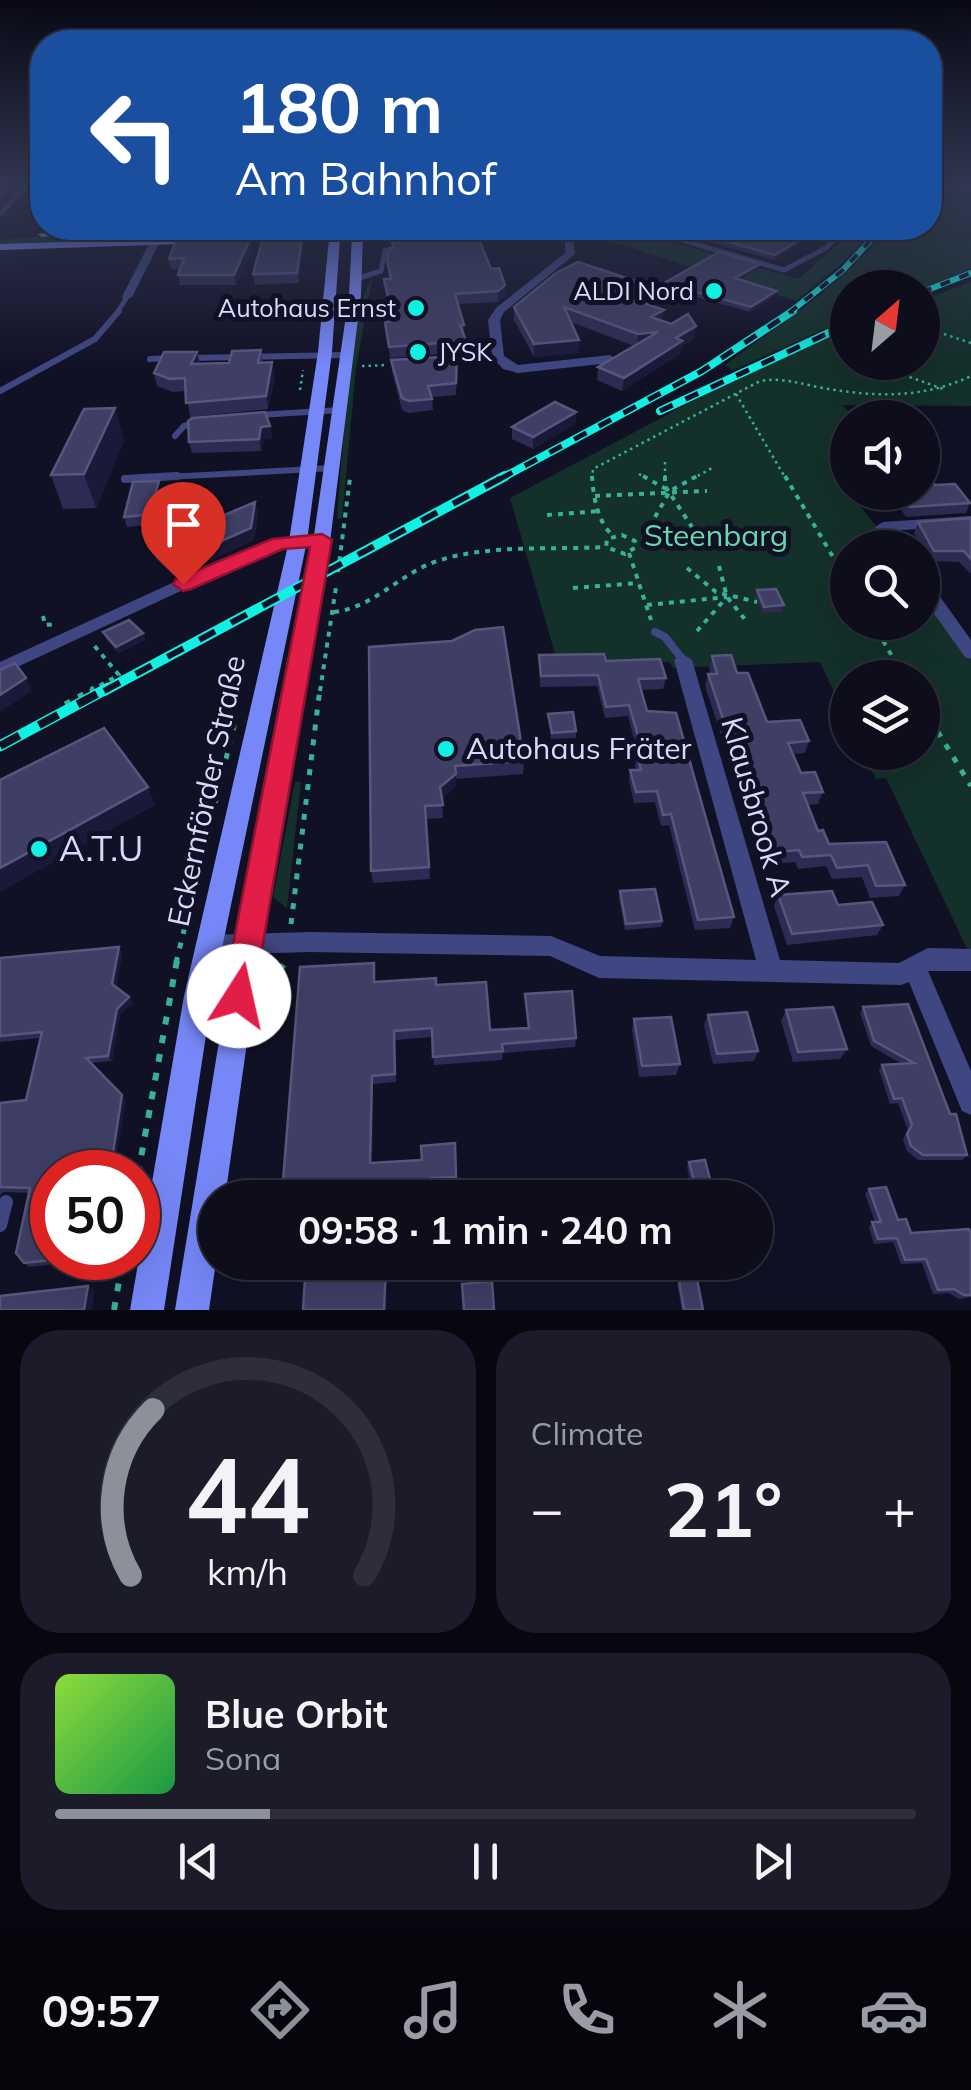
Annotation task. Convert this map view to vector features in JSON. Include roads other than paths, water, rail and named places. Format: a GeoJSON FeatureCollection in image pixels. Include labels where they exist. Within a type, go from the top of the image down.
{"type":"FeatureCollection","features":[{"type":"Feature","properties":{"kind":"main road"},"geometry":{"type":"LineString","coordinates":[[0,246],[144,244]]}},
{"type":"Feature","properties":{"kind":"main road","name":"Eckernförder Straße"},"geometry":{"type":"LineString","coordinates":[[147,1310],[209,945],[298,541],[307,468],[307,411],[324,355],[334,244]]}},
{"type":"Feature","properties":{"kind":"main road"},"geometry":{"type":"LineString","coordinates":[[192,1310],[248,944],[351,360],[357,244]]}},
{"type":"Feature","properties":{"kind":"street"},"geometry":{"type":"LineString","coordinates":[[127,296],[154,244]]}},
{"type":"Feature","properties":{"kind":"street"},"geometry":{"type":"LineString","coordinates":[[570,244],[570,254],[500,310],[494,320],[498,357],[518,368],[610,359]]}},
{"type":"Feature","properties":{"kind":"street"},"geometry":{"type":"LineString","coordinates":[[884,530],[971,520]]}},
{"type":"Feature","properties":{"kind":"street"},"geometry":{"type":"LineString","coordinates":[[0,670],[250,552],[322,540]]}},
{"type":"Feature","properties":{"kind":"street"},"geometry":{"type":"LineString","coordinates":[[940,609],[971,653]]}},
{"type":"Feature","properties":{"kind":"street","name":"Klausbrook A"},"geometry":{"type":"LineString","coordinates":[[683,660],[771,970]]}},
{"type":"Feature","properties":{"kind":"street"},"geometry":{"type":"LineString","coordinates":[[209,945],[288,942],[551,946],[599,967],[901,974],[928,959],[971,960]]}},
{"type":"Feature","properties":{"kind":"street"},"geometry":{"type":"LineString","coordinates":[[914,966],[971,1102]]}},
{"type":"Feature","properties":{"kind":"lane"},"geometry":{"type":"LineString","coordinates":[[696,244],[784,270],[830,244]]}},
{"type":"Feature","properties":{"kind":"lane"},"geometry":{"type":"LineString","coordinates":[[356,279],[381,271],[385,250]]}},
{"type":"Feature","properties":{"kind":"lane"},"geometry":{"type":"LineString","coordinates":[[0,391],[96,339],[112,324],[127,296]]}},
{"type":"Feature","properties":{"kind":"lane"},"geometry":{"type":"LineString","coordinates":[[284,306],[330,306]]}},
{"type":"Feature","properties":{"kind":"lane"},"geometry":{"type":"LineString","coordinates":[[150,358],[324,355],[351,360]]}},
{"type":"Feature","properties":{"kind":"lane"},"geometry":{"type":"LineString","coordinates":[[443,361],[498,357]]}},
{"type":"Feature","properties":{"kind":"lane"},"geometry":{"type":"LineString","coordinates":[[244,417],[340,410]]}},
{"type":"Feature","properties":{"kind":"lane"},"geometry":{"type":"LineString","coordinates":[[175,436],[192,422],[210,421]]}},
{"type":"Feature","properties":{"kind":"lane"},"geometry":{"type":"LineString","coordinates":[[125,478],[332,468]]}},
{"type":"Feature","properties":{"kind":"lane"},"geometry":{"type":"LineString","coordinates":[[654,632],[666,637],[683,660]]}},
{"type":"Feature","properties":{"kind":"lane"},"geometry":{"type":"LineString","coordinates":[[0,1224],[6,1202]]}},
{"type":"Feature","properties":{"kind":"railway"},"geometry":{"type":"LineString","coordinates":[[789,313],[843,270],[867,244]]}},
{"type":"Feature","properties":{"kind":"railway"},"geometry":{"type":"LineString","coordinates":[[940,285],[971,273]]}},
{"type":"Feature","properties":{"kind":"railway"},"geometry":{"type":"LineString","coordinates":[[500,479],[702,371],[793,311]]}},
{"type":"Feature","properties":{"kind":"railway"},"geometry":{"type":"LineString","coordinates":[[660,411],[830,332]]}},
{"type":"Feature","properties":{"kind":"railway"},"geometry":{"type":"LineString","coordinates":[[104,691],[505,476]]}},
{"type":"Feature","properties":{"kind":"railway"},"geometry":{"type":"LineString","coordinates":[[0,746],[108,688]]}},
{"type":"Feature","properties":{"kind":"place","name":"ALDI Nord"},"geometry":{"type":"Point","coordinates":[714,291]}},
{"type":"Feature","properties":{"kind":"place","name":"Autohaus Ernst"},"geometry":{"type":"Point","coordinates":[416,308]}},
{"type":"Feature","properties":{"kind":"place","name":"JYSK"},"geometry":{"type":"Point","coordinates":[418,352]}},
{"type":"Feature","properties":{"kind":"place","name":"Autohaus Fräter"},"geometry":{"type":"Point","coordinates":[446,749]}},
{"type":"Feature","properties":{"kind":"place","name":"A.T.U"},"geometry":{"type":"Point","coordinates":[39,849]}},
{"type":"Feature","properties":{"kind":"park label","name":"Steenbarg"},"geometry":{"type":"Point","coordinates":[716,536]}}]}
